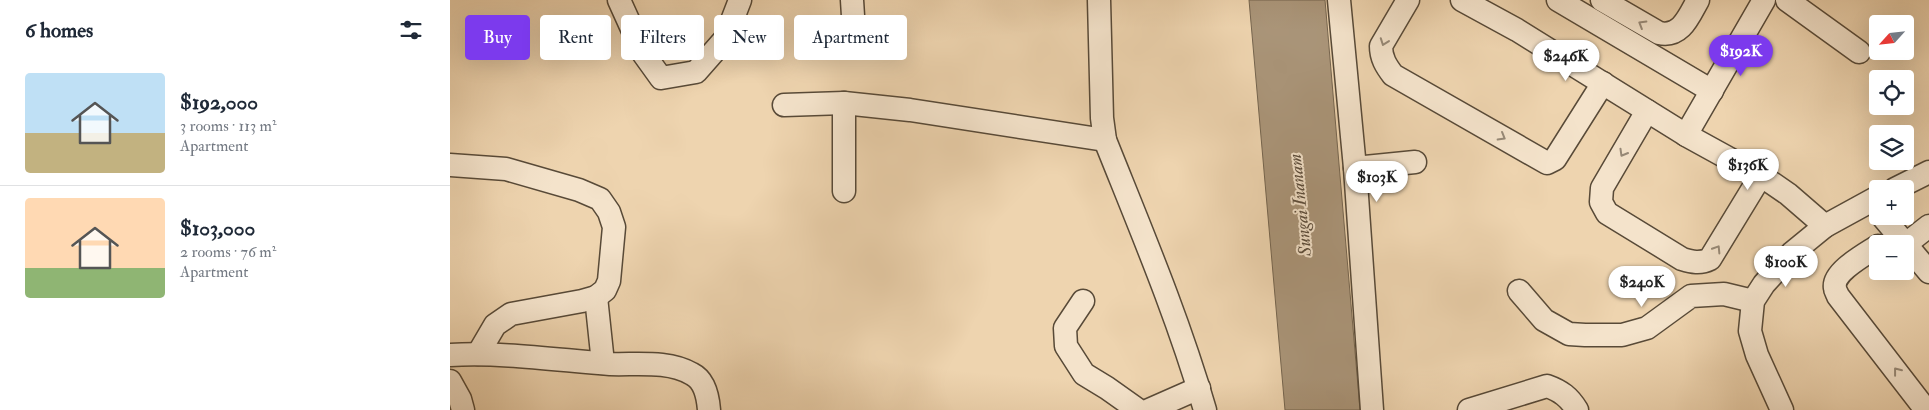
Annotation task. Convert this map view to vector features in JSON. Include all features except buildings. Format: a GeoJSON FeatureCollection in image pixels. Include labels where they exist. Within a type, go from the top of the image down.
{"type":"FeatureCollection","features":[{"type":"Feature","properties":{"kind":"street"},"geometry":{"type":"LineString","coordinates":[[618,0],[643,53],[661,78],[696,72],[725,39],[740,0]]}},
{"type":"Feature","properties":{"kind":"street"},"geometry":{"type":"LineString","coordinates":[[852,0],[853,15]]}},
{"type":"Feature","properties":{"kind":"street"},"geometry":{"type":"LineString","coordinates":[[1099,0],[1102,118],[1105,140],[1164,285],[1206,410]]}},
{"type":"Feature","properties":{"kind":"street"},"geometry":{"type":"LineString","coordinates":[[1339,0],[1355,168],[1372,410]]}},
{"type":"Feature","properties":{"kind":"street"},"geometry":{"type":"LineString","coordinates":[[1408,0],[1381,46],[1381,54],[1386,66],[1393,75],[1547,163],[1555,159],[1603,83]]}},
{"type":"Feature","properties":{"kind":"street"},"geometry":{"type":"LineString","coordinates":[[1462,0],[1517,30],[1686,135],[1788,194],[1825,226]]}},
{"type":"Feature","properties":{"kind":"street"},"geometry":{"type":"LineString","coordinates":[[1558,0],[1712,91]]}},
{"type":"Feature","properties":{"kind":"street"},"geometry":{"type":"LineString","coordinates":[[1602,0],[1659,34],[1672,34],[1683,26],[1698,0]]}},
{"type":"Feature","properties":{"kind":"street"},"geometry":{"type":"LineString","coordinates":[[1686,135],[1764,0]]}},
{"type":"Feature","properties":{"kind":"street"},"geometry":{"type":"LineString","coordinates":[[1787,0],[1859,52]]}},
{"type":"Feature","properties":{"kind":"street"},"geometry":{"type":"LineString","coordinates":[[784,105],[844,103],[910,110],[1105,140]]}},
{"type":"Feature","properties":{"kind":"street"},"geometry":{"type":"LineString","coordinates":[[844,103],[844,191]]}},
{"type":"Feature","properties":{"kind":"street"},"geometry":{"type":"LineString","coordinates":[[1647,111],[1602,188],[1601,202],[1607,213],[1682,259],[1698,262],[1710,260],[1760,177]]}},
{"type":"Feature","properties":{"kind":"street"},"geometry":{"type":"LineString","coordinates":[[1355,168],[1415,162]]}},
{"type":"Feature","properties":{"kind":"street"},"geometry":{"type":"LineString","coordinates":[[450,165],[506,169],[579,190],[600,199],[614,227],[609,281],[605,290],[596,297],[511,314],[495,325],[478,354]]}},
{"type":"Feature","properties":{"kind":"street"},"geometry":{"type":"LineString","coordinates":[[1913,180],[1929,172]]}},
{"type":"Feature","properties":{"kind":"street"},"geometry":{"type":"LineString","coordinates":[[1782,410],[1757,355],[1750,331],[1753,302],[1764,284],[1778,268],[1825,226],[1869,224]]}},
{"type":"Feature","properties":{"kind":"street"},"geometry":{"type":"LineString","coordinates":[[1882,225],[1843,270],[1836,280],[1834,288],[1838,296],[1926,410]]}},
{"type":"Feature","properties":{"kind":"street"},"geometry":{"type":"LineString","coordinates":[[1884,225],[1929,272]]}},
{"type":"Feature","properties":{"kind":"street"},"geometry":{"type":"LineString","coordinates":[[1906,225],[1929,226]]}},
{"type":"Feature","properties":{"kind":"street"},"geometry":{"type":"LineString","coordinates":[[1519,291],[1544,320],[1568,334],[1585,335],[1622,335],[1647,328],[1691,296],[1724,294],[1753,302]]}},
{"type":"Feature","properties":{"kind":"street"},"geometry":{"type":"LineString","coordinates":[[596,297],[603,363]]}},
{"type":"Feature","properties":{"kind":"street"},"geometry":{"type":"LineString","coordinates":[[1083,301],[1065,328],[1066,346],[1084,374],[1138,410]]}},
{"type":"Feature","properties":{"kind":"street"},"geometry":{"type":"LineString","coordinates":[[450,355],[478,354],[603,363],[668,365],[692,373],[701,380],[709,410]]}},
{"type":"Feature","properties":{"kind":"street"},"geometry":{"type":"LineString","coordinates":[[450,381],[463,410]]}},
{"type":"Feature","properties":{"kind":"street"},"geometry":{"type":"LineString","coordinates":[[1469,410],[1547,386],[1559,390],[1570,398],[1577,410]]}},
{"type":"Feature","properties":{"kind":"street"},"geometry":{"type":"LineString","coordinates":[[1149,410],[1199,388]]}},
{"type":"Feature","properties":{"kind":"water","name":"Sungai Inanam"},"geometry":{"type":"Polygon","coordinates":[[[1249,0],[1325,0],[1360,410],[1285,410],[1249,0]]]}}]}
